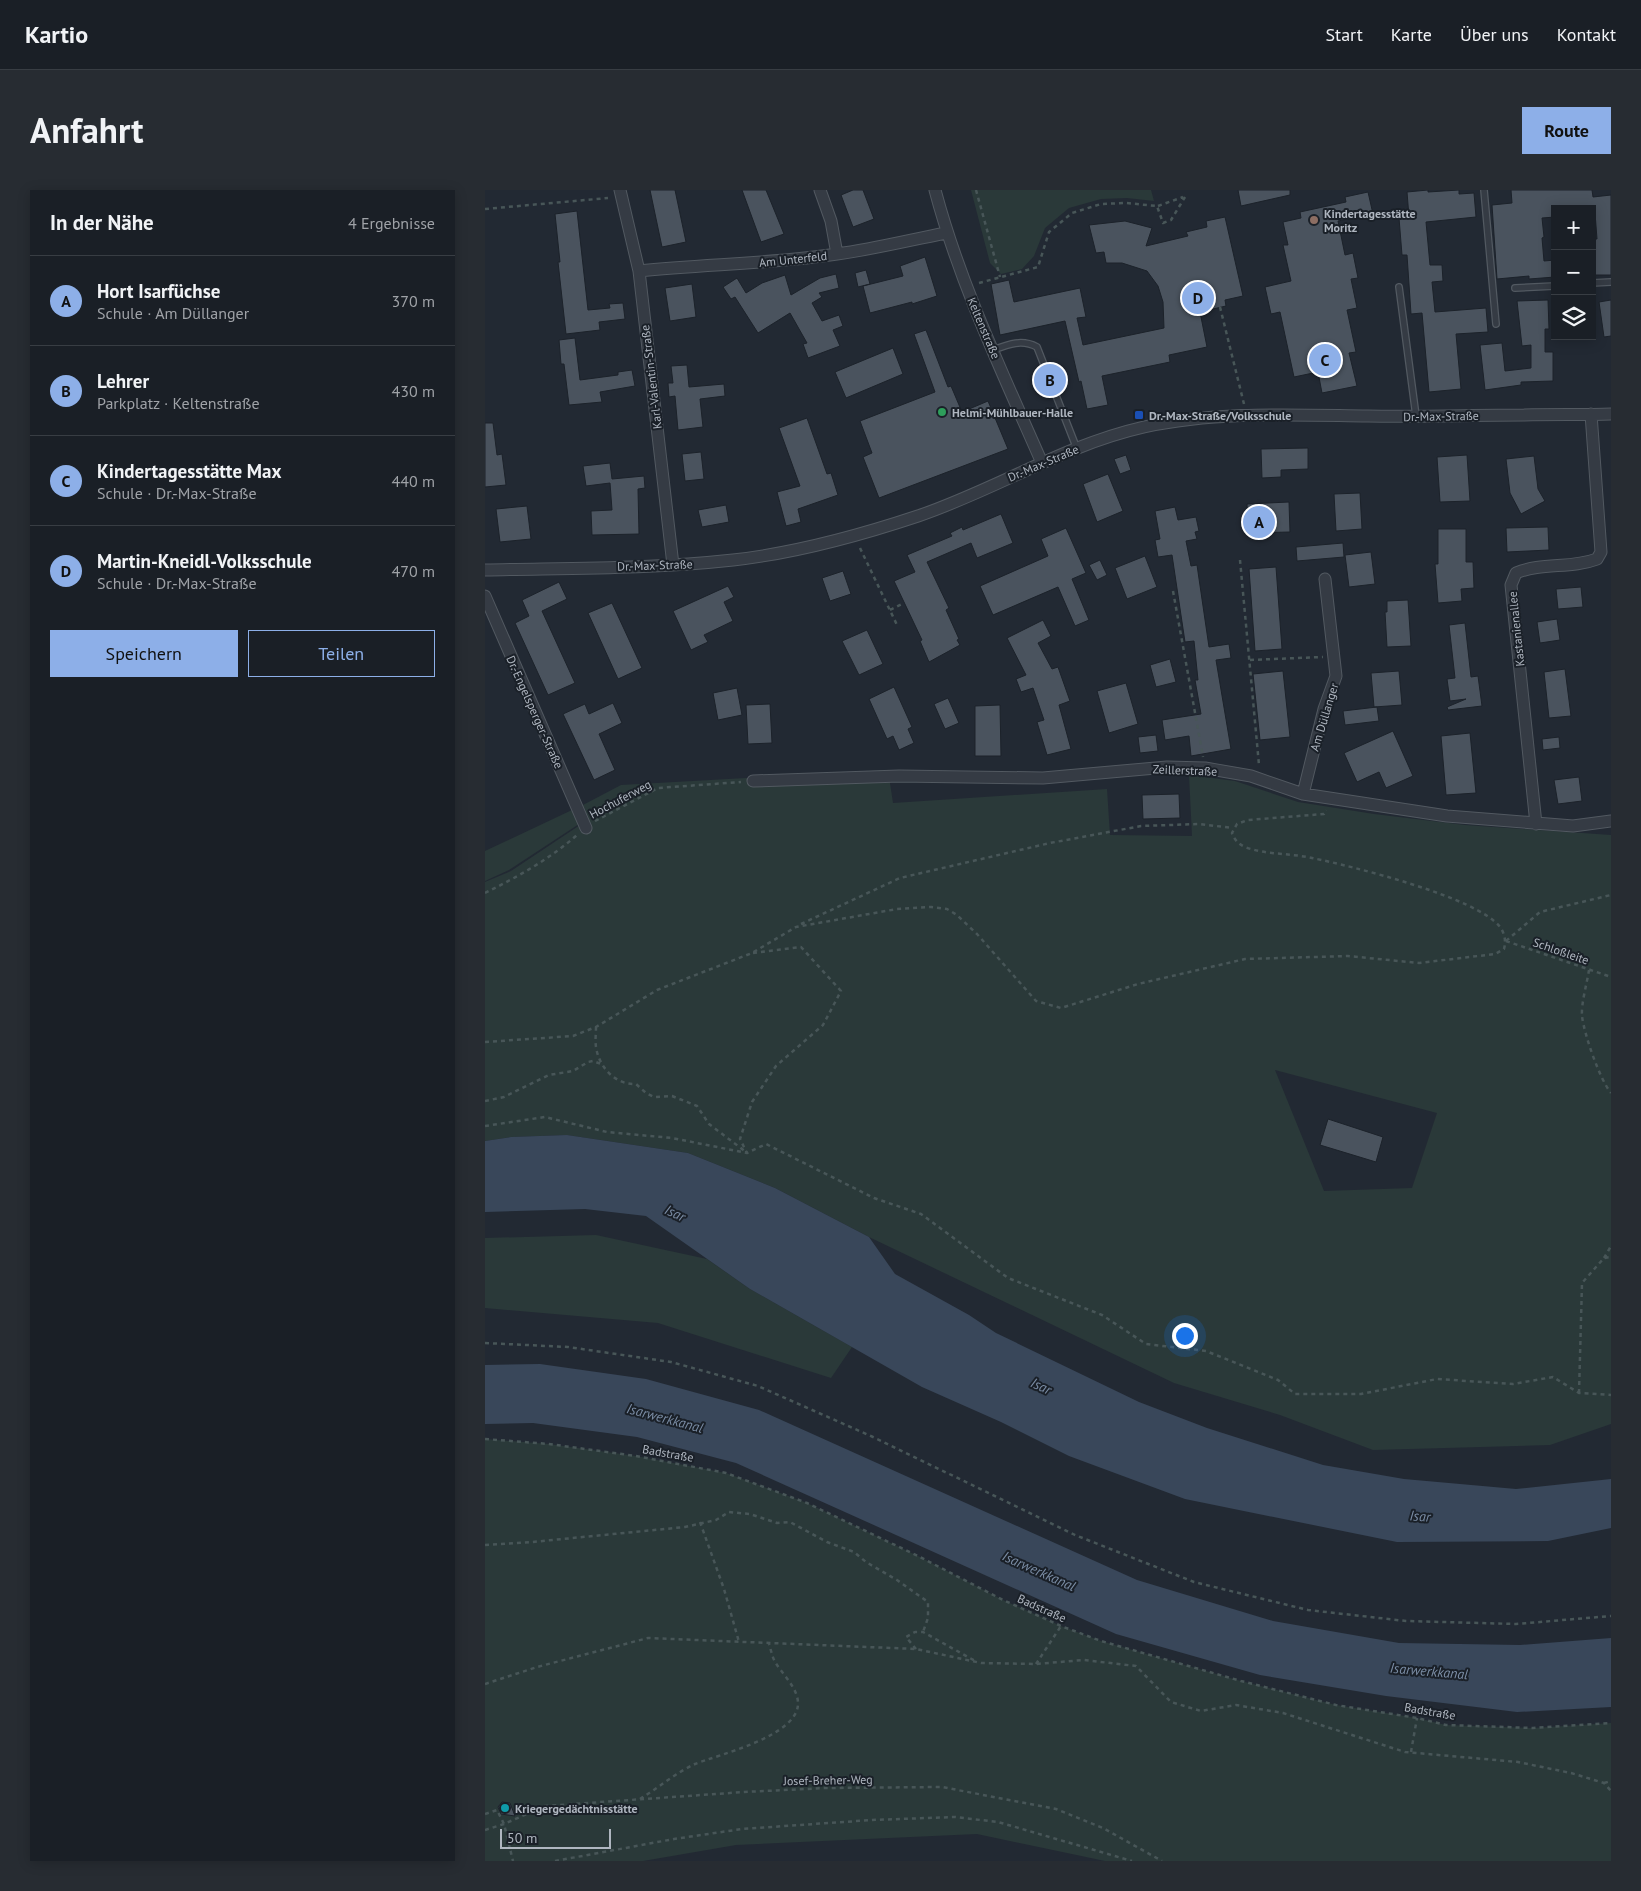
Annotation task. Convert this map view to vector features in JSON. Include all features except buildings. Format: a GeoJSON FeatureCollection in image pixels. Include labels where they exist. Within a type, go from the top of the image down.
{"type":"FeatureCollection","features":[{"type":"Feature","properties":{"kind":"street"},"geometry":{"type":"LineString","coordinates":[[820,190],[831,221],[837,254]]}},
{"type":"Feature","properties":{"kind":"street","name":"Keltenstraße"},"geometry":{"type":"LineString","coordinates":[[935,190],[946,233],[1041,463]]}},
{"type":"Feature","properties":{"kind":"street","name":"Karl-Valentin-Straße"},"geometry":{"type":"LineString","coordinates":[[621,193],[639,271],[673,565]]}},
{"type":"Feature","properties":{"kind":"street","name":"Am Unterfeld"},"geometry":{"type":"LineString","coordinates":[[639,271],[688,266],[739,264],[837,254],[946,233]]}},
{"type":"Feature","properties":{"kind":"street","name":"Kastanienallee"},"geometry":{"type":"LineString","coordinates":[[1536,824],[1511,584],[1516,573],[1527,568],[1587,563],[1597,559],[1601,552],[1591,414]]}},
{"type":"Feature","properties":{"kind":"street","name":"Dr.-Max-Straße"},"geometry":{"type":"LineString","coordinates":[[485,570],[673,565],[776,553],[853,536],[920,515],[959,501],[1041,463],[1102,439],[1144,427],[1189,420],[1247,416],[1611,414]]}},
{"type":"Feature","properties":{"kind":"street","name":"Am Düllanger"},"geometry":{"type":"LineString","coordinates":[[1303,794],[1324,709],[1336,676],[1325,579]]}},
{"type":"Feature","properties":{"kind":"street","name":"Dr.-Engelsperger-Straße"},"geometry":{"type":"LineString","coordinates":[[485,596],[586,828]]}},
{"type":"Feature","properties":{"kind":"street","name":"Zeillerstraße"},"geometry":{"type":"LineString","coordinates":[[753,781],[899,776],[1043,778],[1167,767],[1205,768],[1251,776],[1303,794],[1447,816],[1573,826],[1611,821]]}},
{"type":"Feature","properties":{"kind":"lane"},"geometry":{"type":"LineString","coordinates":[[1484,190],[1496,324]]}},
{"type":"Feature","properties":{"kind":"lane"},"geometry":{"type":"LineString","coordinates":[[1596,283],[1611,282]]}},
{"type":"Feature","properties":{"kind":"lane"},"geometry":{"type":"LineString","coordinates":[[1515,288],[1551,286]]}},
{"type":"Feature","properties":{"kind":"lane"},"geometry":{"type":"LineString","coordinates":[[1399,287],[1416,416]]}},
{"type":"Feature","properties":{"kind":"lane"},"geometry":{"type":"LineString","coordinates":[[993,350],[1011,343],[1028,342],[1037,347],[1077,449]]}},
{"type":"Feature","properties":{"kind":"path"},"geometry":{"type":"LineString","coordinates":[[976,190],[1000,277]]}},
{"type":"Feature","properties":{"kind":"path"},"geometry":{"type":"LineString","coordinates":[[485,209],[621,193]]}},
{"type":"Feature","properties":{"kind":"path"},"geometry":{"type":"LineString","coordinates":[[990,280],[1038,267],[1049,232],[1072,213],[1101,204],[1126,203],[1157,206],[1185,197],[1171,220],[1163,223],[1157,206]]}},
{"type":"Feature","properties":{"kind":"path"},"geometry":{"type":"LineString","coordinates":[[1220,307],[1247,416]]}},
{"type":"Feature","properties":{"kind":"path"},"geometry":{"type":"LineString","coordinates":[[853,536],[898,627]]}},
{"type":"Feature","properties":{"kind":"path"},"geometry":{"type":"LineString","coordinates":[[1240,560],[1260,779]]}},
{"type":"Feature","properties":{"kind":"path"},"geometry":{"type":"LineString","coordinates":[[1173,591],[1205,768]]}},
{"type":"Feature","properties":{"kind":"path"},"geometry":{"type":"LineString","coordinates":[[890,610],[901,604]]}},
{"type":"Feature","properties":{"kind":"path"},"geometry":{"type":"LineString","coordinates":[[1250,660],[1334,657]]}},
{"type":"Feature","properties":{"kind":"path","name":"Hochuferweg"},"geometry":{"type":"LineString","coordinates":[[485,893],[518,876],[565,846],[596,820],[658,788],[753,781]]}},
{"type":"Feature","properties":{"kind":"path"},"geometry":{"type":"LineString","coordinates":[[485,1042],[573,1036],[596,1027],[657,990],[751,953],[796,926],[901,878],[1050,843],[1141,826],[1199,824],[1233,828],[1241,822],[1254,819],[1324,814],[1331,799]]}},
{"type":"Feature","properties":{"kind":"path"},"geometry":{"type":"LineString","coordinates":[[796,926],[897,909],[931,907],[947,910],[957,914],[977,934],[1036,1001],[1061,1008],[1138,984],[1245,958],[1347,956],[1419,963],[1495,954],[1504,949],[1506,940],[1500,927],[1484,914],[1446,896],[1353,867],[1310,857],[1276,854],[1249,848],[1236,841],[1232,833],[1233,828]]}},
{"type":"Feature","properties":{"kind":"path"},"geometry":{"type":"LineString","coordinates":[[1506,940],[1540,912],[1611,895]]}},
{"type":"Feature","properties":{"kind":"path","name":"Schloßleite"},"geometry":{"type":"LineString","coordinates":[[1506,940],[1611,977]]}},
{"type":"Feature","properties":{"kind":"path"},"geometry":{"type":"LineString","coordinates":[[747,1153],[740,1139],[752,1102],[776,1066],[823,1025],[841,991],[801,947],[751,953]]}},
{"type":"Feature","properties":{"kind":"path"},"geometry":{"type":"LineString","coordinates":[[1589,970],[1582,1016],[1592,1052],[1606,1087],[1611,1093]]}},
{"type":"Feature","properties":{"kind":"path"},"geometry":{"type":"LineString","coordinates":[[596,1027],[596,1046],[608,1073],[625,1084],[636,1084],[654,1097],[672,1096],[697,1106],[709,1124],[747,1153]]}},
{"type":"Feature","properties":{"kind":"path"},"geometry":{"type":"LineString","coordinates":[[485,1101],[504,1097],[549,1075],[573,1071],[588,1062],[593,1061],[603,1065]]}},
{"type":"Feature","properties":{"kind":"path"},"geometry":{"type":"LineString","coordinates":[[485,1126],[545,1117],[607,1132],[672,1138],[747,1153],[766,1144],[874,1198],[921,1214],[1007,1278],[1102,1316],[1146,1344],[1206,1351],[1278,1380],[1295,1394],[1361,1394],[1437,1379],[1513,1384],[1553,1377],[1579,1393],[1611,1395]]}},
{"type":"Feature","properties":{"kind":"path"},"geometry":{"type":"LineString","coordinates":[[1579,1393],[1582,1283],[1604,1258],[1611,1246]]}},
{"type":"Feature","properties":{"kind":"path"},"geometry":{"type":"LineString","coordinates":[[1604,1258],[1611,1257]]}},
{"type":"Feature","properties":{"kind":"path"},"geometry":{"type":"LineString","coordinates":[[485,1343],[568,1347],[671,1362],[759,1386],[873,1437],[1075,1535],[1194,1582],[1308,1610],[1406,1621],[1516,1624],[1611,1616]]}},
{"type":"Feature","properties":{"kind":"path","name":"Badstraße"},"geometry":{"type":"LineString","coordinates":[[485,1439],[549,1444],[636,1456],[726,1473],[807,1503],[918,1556],[1003,1600],[1061,1626],[1101,1641],[1241,1681],[1336,1705],[1417,1718],[1446,1725],[1533,1728],[1611,1722]]}},
{"type":"Feature","properties":{"kind":"path"},"geometry":{"type":"LineString","coordinates":[[485,1545],[685,1526],[716,1520],[729,1512],[749,1514],[777,1522],[790,1522],[827,1542],[854,1552],[866,1562],[897,1580],[928,1602],[928,1618],[923,1632]]}},
{"type":"Feature","properties":{"kind":"path"},"geometry":{"type":"LineString","coordinates":[[699,1522],[724,1589],[739,1642]]}},
{"type":"Feature","properties":{"kind":"path"},"geometry":{"type":"LineString","coordinates":[[1037,1664],[1061,1626]]}},
{"type":"Feature","properties":{"kind":"path"},"geometry":{"type":"LineString","coordinates":[[916,1650],[907,1636],[915,1632],[923,1632],[981,1663]]}},
{"type":"Feature","properties":{"kind":"path"},"geometry":{"type":"LineString","coordinates":[[485,1684],[537,1667],[648,1638],[916,1650],[981,1663],[1037,1664],[1084,1660],[1136,1666],[1171,1702],[1201,1711],[1236,1705],[1283,1713],[1405,1752],[1518,1762],[1571,1773],[1604,1783],[1611,1791]]}},
{"type":"Feature","properties":{"kind":"path"},"geometry":{"type":"LineString","coordinates":[[639,1799],[695,1764],[755,1742],[791,1721],[796,1713],[798,1704],[795,1692],[775,1661],[768,1643]]}},
{"type":"Feature","properties":{"kind":"path"},"geometry":{"type":"LineString","coordinates":[[1411,1752],[1417,1718]]}},
{"type":"Feature","properties":{"kind":"path"},"geometry":{"type":"LineString","coordinates":[[1604,1783],[1611,1781]]}},
{"type":"Feature","properties":{"kind":"path","name":"Josef-Breher-Weg"},"geometry":{"type":"LineString","coordinates":[[485,1830],[545,1806],[826,1788],[942,1787],[1056,1809],[1103,1828],[1161,1861]]}},
{"type":"Feature","properties":{"kind":"path"},"geometry":{"type":"LineString","coordinates":[[485,1814],[497,1810],[504,1824],[513,1861]]}},
{"type":"Feature","properties":{"kind":"path"},"geometry":{"type":"LineString","coordinates":[[555,1861],[674,1839],[742,1830],[872,1820],[955,1817],[998,1822],[1132,1861]]}},
{"type":"Feature","properties":{"kind":"shaded area"},"geometry":{"type":"Polygon","coordinates":[[[971,190],[1151,190],[1154,201],[1127,198],[1101,199],[1069,208],[1045,228],[1034,256],[1022,269],[1001,274],[990,263],[971,190]]]}},
{"type":"Feature","properties":{"kind":"shaded area"},"geometry":{"type":"Polygon","coordinates":[[[888,770],[893,803],[1107,789],[1110,835],[1192,836],[1189,775],[1235,781],[1298,802],[1374,814],[1465,825],[1611,835],[1611,1424],[1550,1445],[1373,1450],[1280,1415],[1174,1383],[869,1237],[775,1188],[688,1153],[567,1135],[511,1137],[485,1141],[485,882],[511,871],[589,819],[583,805],[621,785],[888,770]],[[1275,1070],[1324,1191],[1412,1188],[1437,1113],[1275,1070]]]}},
{"type":"Feature","properties":{"kind":"shaded area"},"geometry":{"type":"Polygon","coordinates":[[[572,810],[579,824],[509,870],[485,881],[485,851],[572,810]]]}},
{"type":"Feature","properties":{"kind":"shaded area"},"geometry":{"type":"Polygon","coordinates":[[[596,1235],[707,1259],[750,1289],[852,1347],[831,1378],[658,1323],[485,1308],[485,1238],[596,1235]]]}},
{"type":"Feature","properties":{"kind":"shaded area"},"geometry":{"type":"Polygon","coordinates":[[[485,1439],[549,1444],[636,1456],[726,1473],[807,1503],[918,1556],[1003,1600],[1061,1626],[1101,1641],[1241,1681],[1336,1705],[1417,1718],[1446,1725],[1533,1728],[1611,1723],[1611,1861],[1105,1861],[977,1834],[736,1845],[643,1861],[485,1861],[485,1439]]]}},
{"type":"Feature","properties":{"kind":"water","name":"Isar"},"geometry":{"type":"Polygon","coordinates":[[[567,1135],[688,1153],[775,1188],[869,1237],[895,1274],[969,1315],[996,1333],[1139,1402],[1207,1428],[1323,1465],[1404,1479],[1516,1489],[1611,1479],[1611,1528],[1548,1541],[1397,1542],[1185,1499],[1069,1456],[1001,1422],[922,1387],[750,1289],[646,1216],[585,1209],[485,1212],[485,1141],[511,1137],[567,1135]]]}},
{"type":"Feature","properties":{"kind":"water","name":"Isarwerkkanal"},"geometry":{"type":"Polygon","coordinates":[[[540,1364],[646,1379],[759,1410],[1137,1580],[1273,1621],[1399,1643],[1520,1645],[1611,1638],[1611,1707],[1517,1712],[1386,1696],[1260,1675],[1116,1634],[736,1463],[637,1437],[533,1423],[485,1424],[485,1365],[540,1364]]]}},
{"type":"Feature","properties":{"kind":"place","name":"Kindertagesstätte Moritz"},"geometry":{"type":"Point","coordinates":[1314,220]}},
{"type":"Feature","properties":{"kind":"place","name":"Martin-Kneidl-Volksschule"},"geometry":{"type":"Point","coordinates":[1198,298]}},
{"type":"Feature","properties":{"kind":"place","name":"Kindertagesstätte Max"},"geometry":{"type":"Point","coordinates":[1325,360]}},
{"type":"Feature","properties":{"kind":"place","name":"Lehrer"},"geometry":{"type":"Point","coordinates":[1050,380]}},
{"type":"Feature","properties":{"kind":"place","name":"Helmi-Mühlbauer-Halle"},"geometry":{"type":"Point","coordinates":[942,412]}},
{"type":"Feature","properties":{"kind":"place","name":"Dr.-Max-Straße/Volksschule"},"geometry":{"type":"Point","coordinates":[1139,415]}},
{"type":"Feature","properties":{"kind":"place","name":"Hort Isarfüchse"},"geometry":{"type":"Point","coordinates":[1259,522]}},
{"type":"Feature","properties":{"kind":"place","name":"Kriegergedächtnisstätte"},"geometry":{"type":"Point","coordinates":[505,1808]}}]}
